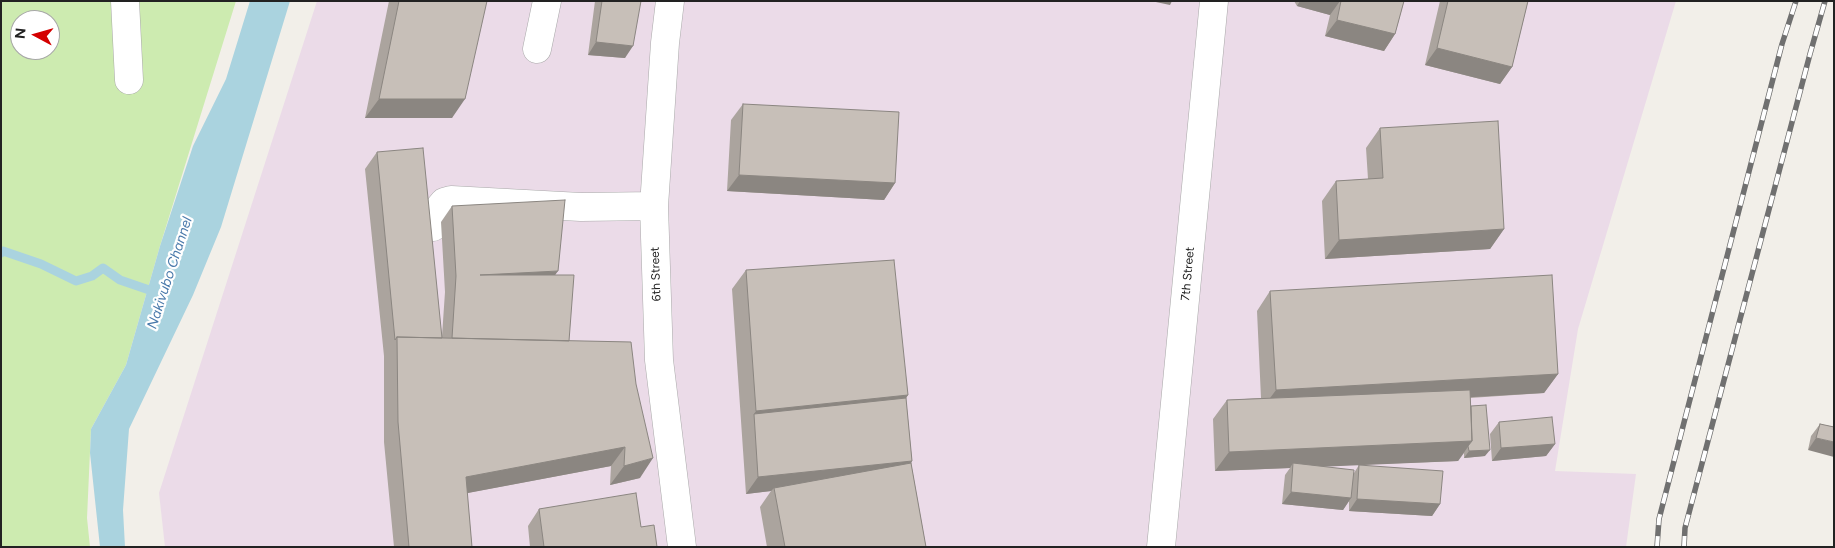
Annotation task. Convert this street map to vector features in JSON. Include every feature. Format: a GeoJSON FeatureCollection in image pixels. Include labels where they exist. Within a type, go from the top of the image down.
{"type":"FeatureCollection","features":[{"type":"Feature","properties":{"kind":"street"},"geometry":{"type":"LineString","coordinates":[[124,1],[129,80]]}},
{"type":"Feature","properties":{"kind":"street"},"geometry":{"type":"LineString","coordinates":[[537,49],[547,1]]}},
{"type":"Feature","properties":{"kind":"street","name":"6th Street"},"geometry":{"type":"LineString","coordinates":[[670,1],[665,43],[654,206],[658,360],[682,547]]}},
{"type":"Feature","properties":{"kind":"street","name":"7th Street"},"geometry":{"type":"LineString","coordinates":[[1161,547],[1214,1]]}},
{"type":"Feature","properties":{"kind":"street"},"geometry":{"type":"LineString","coordinates":[[433,227],[439,208],[444,202],[451,200],[581,206],[654,206]]}},
{"type":"Feature","properties":{"kind":"shaded area"},"geometry":{"type":"Polygon","coordinates":[[[317,1],[1676,1],[1578,329],[1555,471],[1636,474],[1626,547],[165,547],[159,493],[317,1]]]}},
{"type":"Feature","properties":{"kind":"green space"},"geometry":{"type":"Polygon","coordinates":[[[1,1],[236,1],[160,246],[126,365],[91,429],[87,518],[90,547],[1,547],[1,1]]]}},
{"type":"Feature","properties":{"kind":"water","name":"Nakivubo Channel"},"geometry":{"type":"Polygon","coordinates":[[[250,1],[290,1],[221,227],[193,295],[129,429],[123,510],[125,547],[100,547],[90,453],[91,429],[126,365],[160,246],[193,146],[226,79],[250,1]]]}},
{"type":"Feature","properties":{"kind":"building"},"geometry":{"type":"Polygon","coordinates":[[[399,1],[487,1],[465,99],[379,99],[399,1]]]}},
{"type":"Feature","properties":{"kind":"building"},"geometry":{"type":"Polygon","coordinates":[[[602,1],[641,1],[633,46],[596,42],[602,1]]]}},
{"type":"Feature","properties":{"kind":"building"},"geometry":{"type":"Polygon","coordinates":[[[1341,1],[1404,1],[1395,34],[1337,20],[1341,1]]]}},
{"type":"Feature","properties":{"kind":"building"},"geometry":{"type":"Polygon","coordinates":[[[1448,1],[1528,1],[1512,67],[1437,48],[1448,1]]]}},
{"type":"Feature","properties":{"kind":"building"},"geometry":{"type":"Polygon","coordinates":[[[743,104],[899,112],[895,183],[739,175],[743,104]]]}},
{"type":"Feature","properties":{"kind":"building"},"geometry":{"type":"Polygon","coordinates":[[[1498,121],[1504,229],[1339,240],[1336,181],[1383,178],[1380,128],[1498,121]]]}},
{"type":"Feature","properties":{"kind":"building"},"geometry":{"type":"Polygon","coordinates":[[[423,148],[442,338],[397,337],[395,340],[377,152],[423,148]]]}},
{"type":"Feature","properties":{"kind":"building"},"geometry":{"type":"Polygon","coordinates":[[[565,200],[558,271],[480,275],[574,275],[569,341],[452,338],[456,276],[452,206],[565,200]]]}},
{"type":"Feature","properties":{"kind":"building"},"geometry":{"type":"Polygon","coordinates":[[[894,260],[908,395],[756,411],[746,270],[894,260]]]}},
{"type":"Feature","properties":{"kind":"building"},"geometry":{"type":"Polygon","coordinates":[[[1552,275],[1558,374],[1276,390],[1270,291],[1552,275]]]}},
{"type":"Feature","properties":{"kind":"building"},"geometry":{"type":"Polygon","coordinates":[[[397,337],[631,342],[636,384],[653,458],[624,466],[625,447],[466,477],[472,547],[409,547],[398,422],[397,337]]]}},
{"type":"Feature","properties":{"kind":"building"},"geometry":{"type":"Polygon","coordinates":[[[1470,390],[1472,441],[1229,452],[1227,400],[1470,390]]]}},
{"type":"Feature","properties":{"kind":"building"},"geometry":{"type":"Polygon","coordinates":[[[906,398],[912,461],[758,477],[754,414],[906,398]]]}},
{"type":"Feature","properties":{"kind":"building"},"geometry":{"type":"Polygon","coordinates":[[[1486,405],[1490,450],[1469,451],[1468,446],[1472,441],[1471,406],[1486,405]]]}},
{"type":"Feature","properties":{"kind":"building"},"geometry":{"type":"Polygon","coordinates":[[[1552,417],[1555,444],[1501,448],[1499,422],[1552,417]]]}},
{"type":"Feature","properties":{"kind":"building"},"geometry":{"type":"Polygon","coordinates":[[[1820,424],[1834,427],[1834,442],[1816,438],[1820,424]]]}},
{"type":"Feature","properties":{"kind":"building"},"geometry":{"type":"Polygon","coordinates":[[[911,463],[926,547],[785,547],[774,488],[911,463]]]}},
{"type":"Feature","properties":{"kind":"building"},"geometry":{"type":"Polygon","coordinates":[[[1293,463],[1354,470],[1351,498],[1291,492],[1293,463]]]}},
{"type":"Feature","properties":{"kind":"building"},"geometry":{"type":"Polygon","coordinates":[[[1359,465],[1443,471],[1440,504],[1357,499],[1359,465]]]}},
{"type":"Feature","properties":{"kind":"building"},"geometry":{"type":"Polygon","coordinates":[[[636,493],[641,527],[654,525],[657,547],[544,547],[539,509],[636,493]]]}},
{"type":"Feature","properties":{"kind":"waterway","name":"Nakivubo Channel"},"geometry":{"type":"LineString","coordinates":[[1,253],[3,251],[41,264],[76,281],[92,276],[103,268],[120,280],[158,293]]}},
{"type":"Feature","properties":{"kind":"railway"},"geometry":{"type":"LineString","coordinates":[[1657,547],[1659,519],[1782,44],[1796,1]]}},
{"type":"Feature","properties":{"kind":"railway"},"geometry":{"type":"LineString","coordinates":[[1684,547],[1685,528],[1825,1]]}}]}
